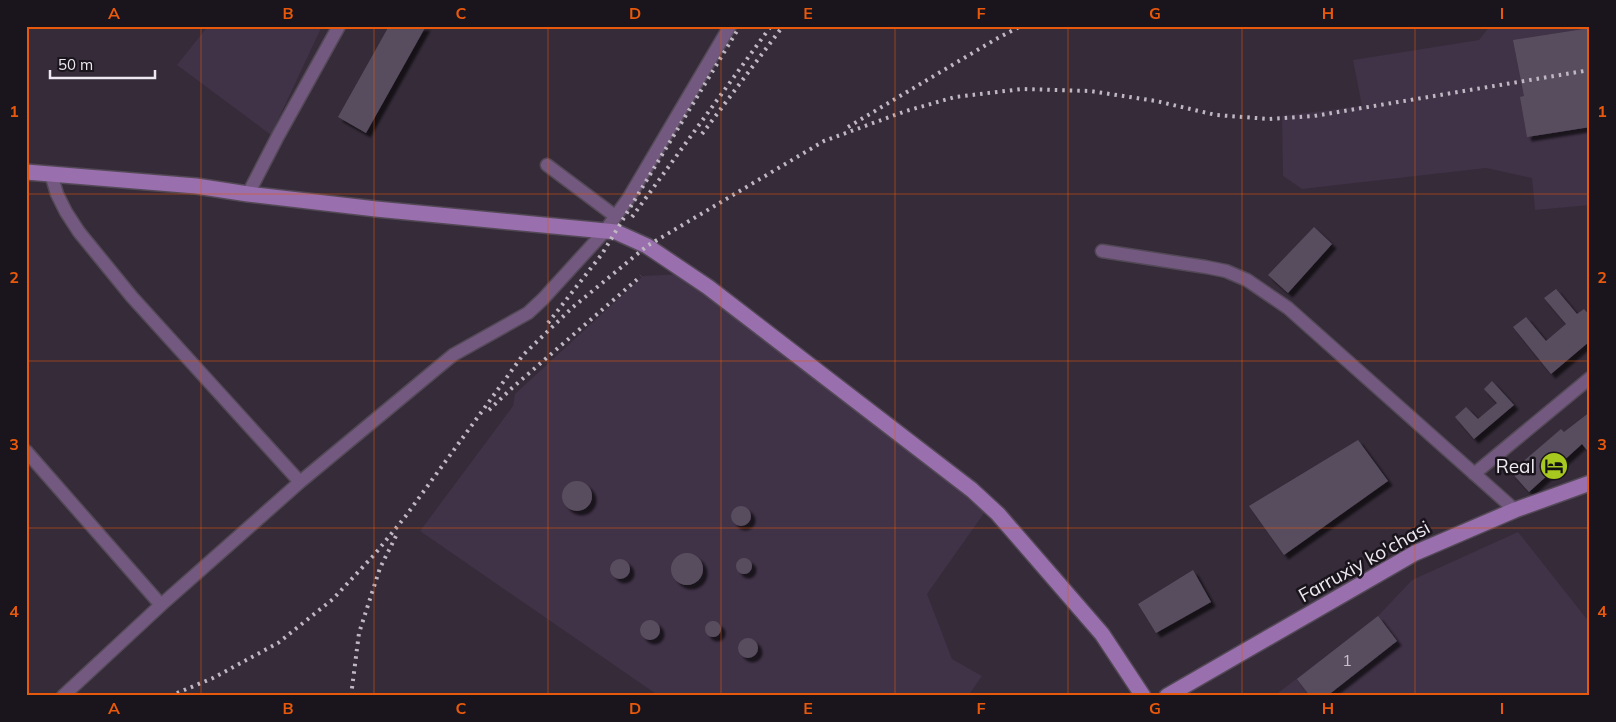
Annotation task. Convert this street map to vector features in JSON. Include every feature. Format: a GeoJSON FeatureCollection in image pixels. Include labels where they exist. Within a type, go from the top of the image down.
{"type":"FeatureCollection","features":[{"type":"Feature","properties":{"kind":"street"},"geometry":{"type":"LineString","coordinates":[[248,194],[339,26]]}},
{"type":"Feature","properties":{"kind":"street"},"geometry":{"type":"LineString","coordinates":[[63,696],[161,605],[300,482],[452,355],[528,313],[543,299],[605,231],[628,199],[730,26]]}},
{"type":"Feature","properties":{"kind":"street"},"geometry":{"type":"LineString","coordinates":[[547,165],[615,216]]}},
{"type":"Feature","properties":{"kind":"street"},"geometry":{"type":"LineString","coordinates":[[26,172],[196,186],[248,194],[616,232],[647,246],[708,287],[972,490],[998,514],[1102,634],[1142,696]]}},
{"type":"Feature","properties":{"kind":"street"},"geometry":{"type":"LineString","coordinates":[[51,174],[56,194],[66,212],[102,261],[132,297],[300,482]]}},
{"type":"Feature","properties":{"kind":"street"},"geometry":{"type":"LineString","coordinates":[[1102,251],[1206,267],[1247,280],[1288,308],[1515,510]]}},
{"type":"Feature","properties":{"kind":"street"},"geometry":{"type":"LineString","coordinates":[[1474,474],[1590,378]]}},
{"type":"Feature","properties":{"kind":"street"},"geometry":{"type":"LineString","coordinates":[[26,451],[161,605]]}},
{"type":"Feature","properties":{"kind":"street","name":"Farruxiy ko'chasi"},"geometry":{"type":"LineString","coordinates":[[1167,696],[1415,553],[1515,510],[1590,483]]}},
{"type":"Feature","properties":{"kind":"shaded area"},"geometry":{"type":"Polygon","coordinates":[[[208,26],[322,26],[271,135],[177,65],[208,26]]]}},
{"type":"Feature","properties":{"kind":"shaded area"},"geometry":{"type":"Polygon","coordinates":[[[1490,26],[1590,26],[1590,205],[1535,210],[1532,178],[1486,168],[1302,189],[1283,176],[1282,116],[1362,106],[1353,60],[1479,40],[1490,26]]]}},
{"type":"Feature","properties":{"kind":"shaded area"},"geometry":{"type":"Polygon","coordinates":[[[682,274],[987,509],[927,594],[952,659],[982,676],[968,696],[659,696],[420,531],[513,406],[515,394],[643,276],[682,274]]]}},
{"type":"Feature","properties":{"kind":"shaded area"},"geometry":{"type":"Polygon","coordinates":[[[1518,532],[1590,623],[1590,696],[1274,696],[1378,616],[1412,580],[1518,532]]]}},
{"type":"Feature","properties":{"kind":"building"},"geometry":{"type":"Polygon","coordinates":[[[389,26],[426,26],[366,133],[338,117],[389,26]]]}},
{"type":"Feature","properties":{"kind":"building"},"geometry":{"type":"Polygon","coordinates":[[[1590,28],[1590,127],[1527,137],[1520,97],[1524,96],[1513,40],[1590,28]]]}},
{"type":"Feature","properties":{"kind":"building"},"geometry":{"type":"Polygon","coordinates":[[[1314,227],[1332,244],[1288,293],[1268,275],[1314,227]]]}},
{"type":"Feature","properties":{"kind":"building"},"geometry":{"type":"Polygon","coordinates":[[[1556,289],[1577,314],[1584,309],[1590,316],[1590,341],[1551,374],[1513,327],[1526,317],[1546,341],[1566,324],[1544,298],[1556,289]]]}},
{"type":"Feature","properties":{"kind":"building"},"geometry":{"type":"Polygon","coordinates":[[[1492,381],[1514,405],[1474,439],[1455,417],[1466,407],[1478,419],[1497,403],[1484,389],[1492,381]]]}},
{"type":"Feature","properties":{"kind":"building"},"geometry":{"type":"Polygon","coordinates":[[[1590,412],[1590,454],[1582,444],[1529,492],[1511,472],[1561,429],[1564,432],[1590,412]]]}},
{"type":"Feature","properties":{"kind":"building"},"geometry":{"type":"Polygon","coordinates":[[[1358,440],[1388,481],[1284,555],[1249,506],[1358,440]]]}},
{"type":"Feature","properties":{"kind":"building"},"geometry":{"type":"Polygon","coordinates":[[[577,481],[588,485],[592,496],[588,507],[577,511],[566,507],[562,496],[566,485],[577,481]]]}},
{"type":"Feature","properties":{"kind":"building"},"geometry":{"type":"Polygon","coordinates":[[[741,506],[748,509],[751,516],[748,523],[741,526],[734,523],[731,516],[734,509],[741,506]]]}},
{"type":"Feature","properties":{"kind":"building"},"geometry":{"type":"Polygon","coordinates":[[[687,553],[693,554],[698,558],[702,563],[702,575],[698,580],[693,584],[687,585],[681,584],[676,580],[672,575],[671,569],[672,563],[676,558],[681,554],[687,553]]]}},
{"type":"Feature","properties":{"kind":"building"},"geometry":{"type":"Polygon","coordinates":[[[744,558],[752,566],[744,574],[736,566],[744,558]]]}},
{"type":"Feature","properties":{"kind":"building"},"geometry":{"type":"Polygon","coordinates":[[[620,559],[627,562],[630,569],[627,576],[620,579],[613,576],[610,569],[613,562],[620,559]]]}},
{"type":"Feature","properties":{"kind":"building"},"geometry":{"type":"Polygon","coordinates":[[[1193,570],[1211,602],[1156,633],[1138,604],[1193,570]]]}},
{"type":"Feature","properties":{"kind":"building"},"geometry":{"type":"Polygon","coordinates":[[[1378,616],[1397,641],[1327,696],[1310,696],[1297,679],[1378,616]]]}},
{"type":"Feature","properties":{"kind":"building"},"geometry":{"type":"Polygon","coordinates":[[[650,620],[657,623],[660,630],[657,637],[650,640],[643,637],[640,630],[643,623],[650,620]]]}},
{"type":"Feature","properties":{"kind":"building"},"geometry":{"type":"Polygon","coordinates":[[[713,621],[721,629],[713,637],[705,629],[713,621]]]}},
{"type":"Feature","properties":{"kind":"building"},"geometry":{"type":"Polygon","coordinates":[[[748,638],[755,641],[758,648],[755,655],[748,658],[741,655],[738,648],[741,641],[748,638]]]}},
{"type":"Feature","properties":{"kind":"railway"},"geometry":{"type":"LineString","coordinates":[[548,323],[602,254],[740,26]]}},
{"type":"Feature","properties":{"kind":"railway"},"geometry":{"type":"LineString","coordinates":[[632,217],[771,26]]}},
{"type":"Feature","properties":{"kind":"railway"},"geometry":{"type":"LineString","coordinates":[[702,134],[783,26]]}},
{"type":"Feature","properties":{"kind":"railway"},"geometry":{"type":"LineString","coordinates":[[848,127],[1021,26]]}},
{"type":"Feature","properties":{"kind":"railway"},"geometry":{"type":"LineString","coordinates":[[170,696],[213,678],[278,643],[333,599],[374,555],[405,517],[523,355],[573,307],[647,246],[824,141],[906,111],[955,97],[1022,89],[1090,91],[1156,101],[1216,115],[1269,119],[1314,116],[1590,70]]}},
{"type":"Feature","properties":{"kind":"railway"},"geometry":{"type":"LineString","coordinates":[[489,410],[641,276]]}},
{"type":"Feature","properties":{"kind":"railway"},"geometry":{"type":"LineString","coordinates":[[351,696],[359,633],[380,568],[396,536]]}},
{"type":"Feature","properties":{"kind":"place","name":"Real"},"geometry":{"type":"Point","coordinates":[1554,466]}}]}
